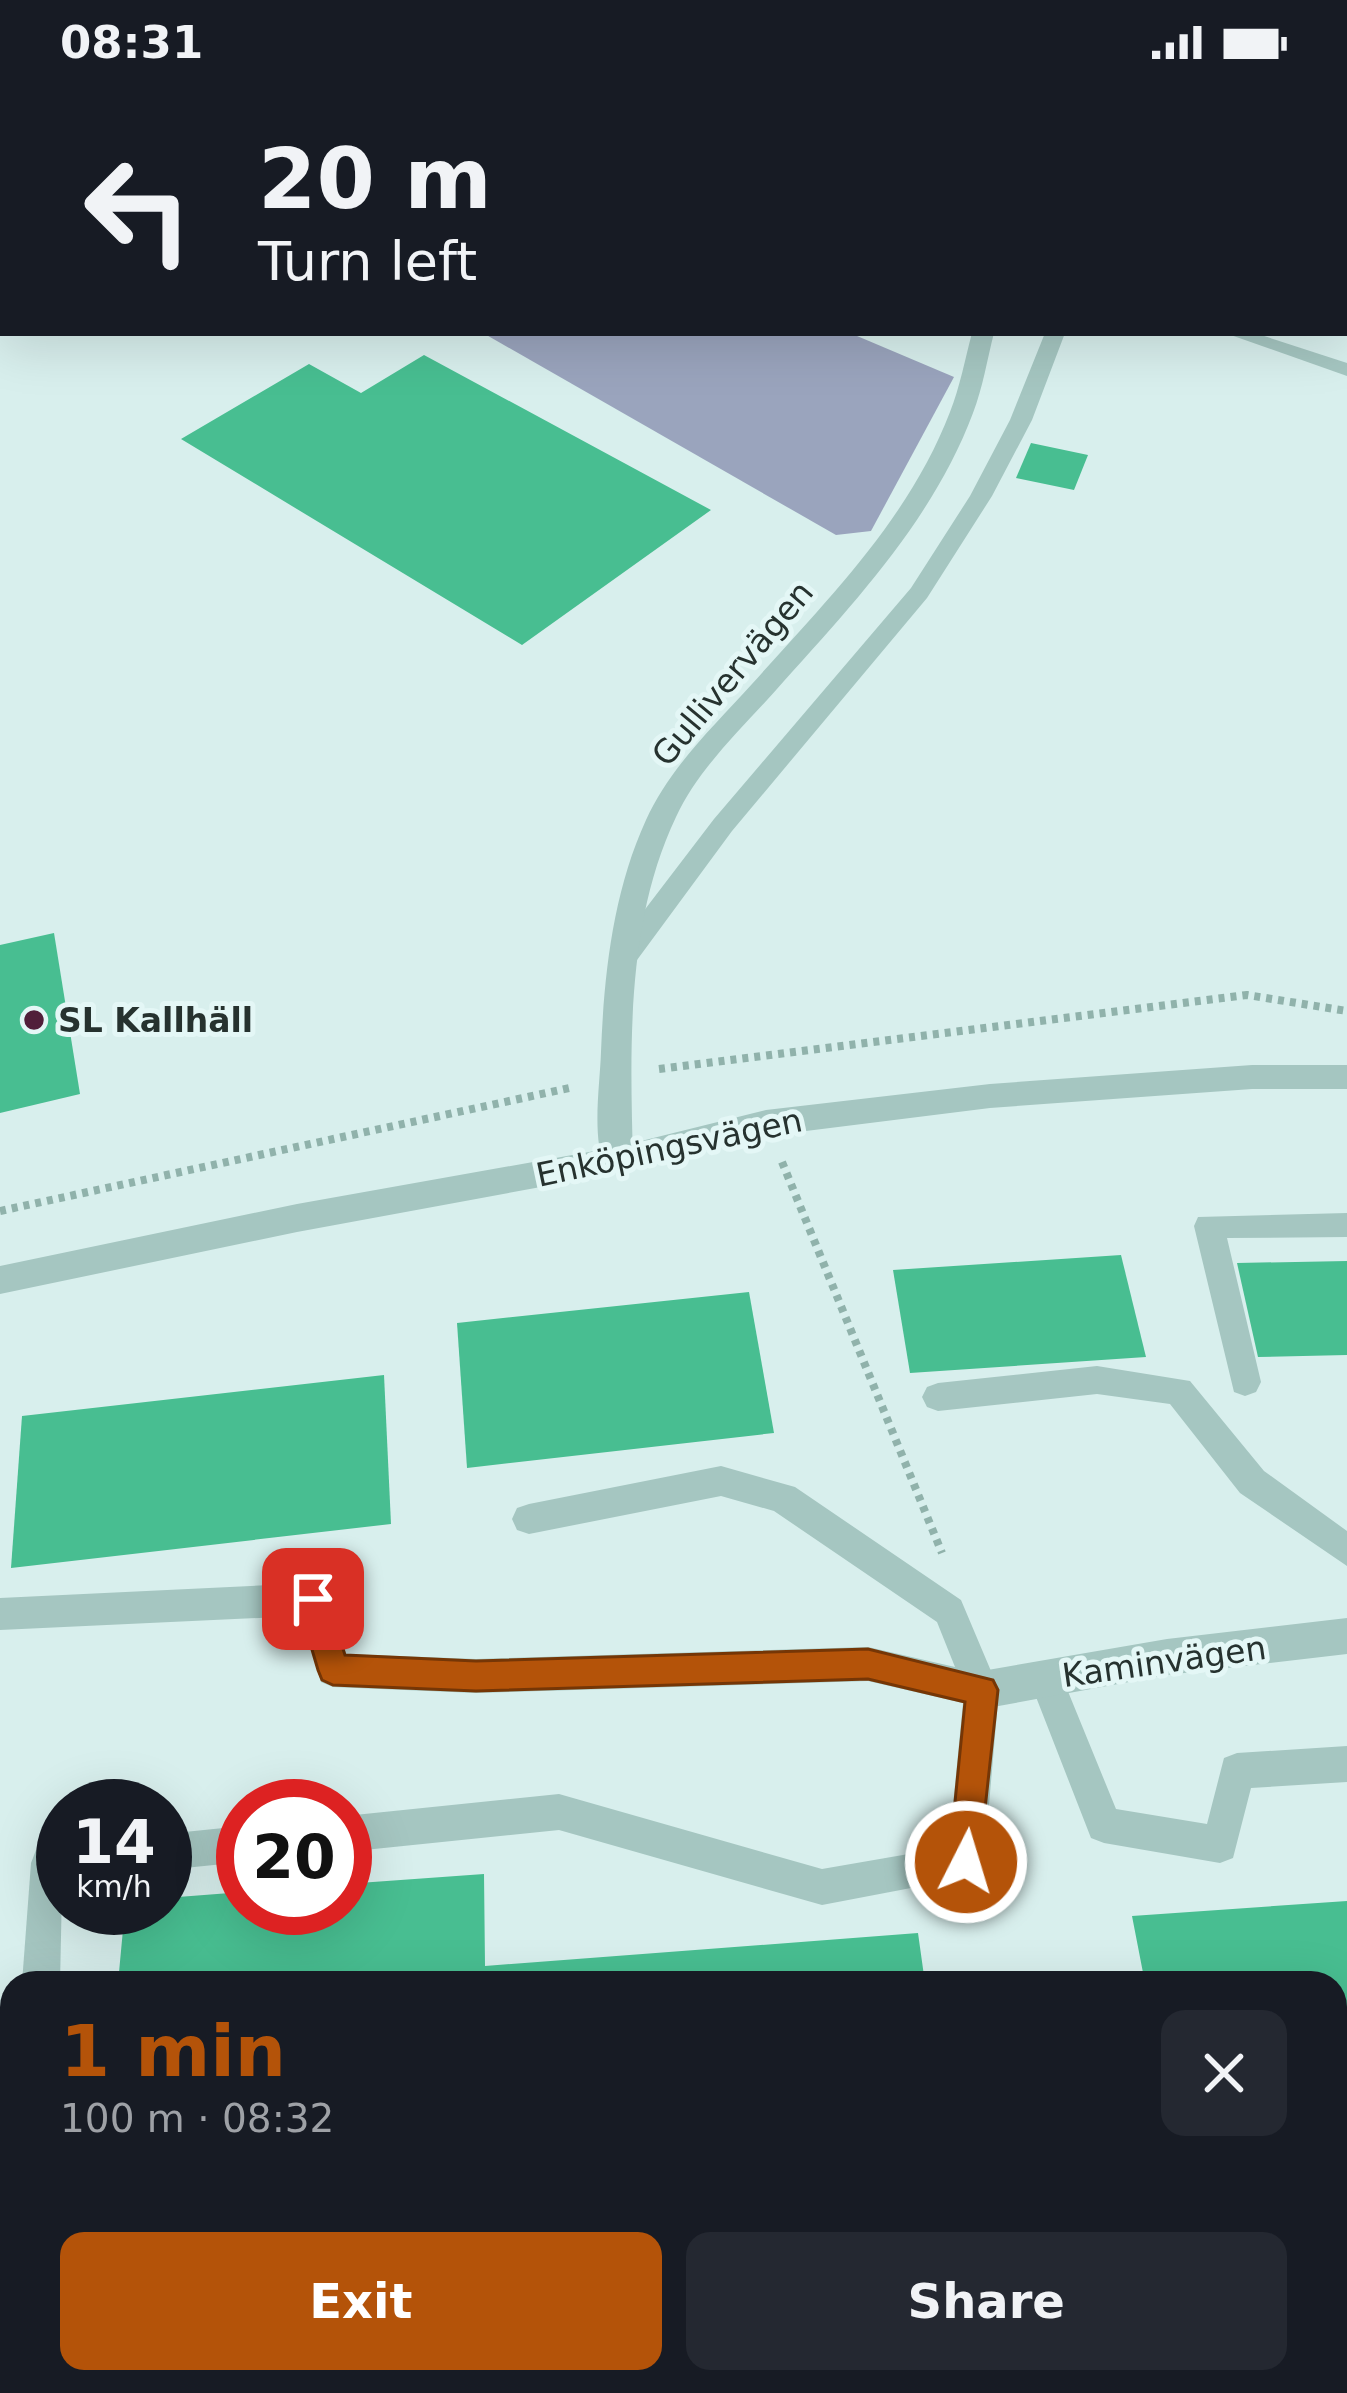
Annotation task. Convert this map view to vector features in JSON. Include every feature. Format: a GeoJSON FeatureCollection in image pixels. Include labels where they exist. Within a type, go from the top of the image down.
{"type":"FeatureCollection","features":[{"type":"Feature","properties":{"kind":"street","name":"Gullivervägen"},"geometry":{"type":"LineString","coordinates":[[617,1160],[614,1078],[631,902],[661,817],[702,758],[856,583],[908,514],[941,459],[962,410],[981,336]]}},
{"type":"Feature","properties":{"kind":"street","name":"Enköpingsvägen"},"geometry":{"type":"LineString","coordinates":[[0,1280],[297,1218],[617,1160],[766,1123],[990,1096],[1252,1077],[1347,1077]]}},
{"type":"Feature","properties":{"kind":"street","name":"Kaminvägen"},"geometry":{"type":"LineString","coordinates":[[982,1690],[1167,1658],[1347,1636]]}},
{"type":"Feature","properties":{"kind":"lane"},"geometry":{"type":"LineString","coordinates":[[627,953],[723,824],[919,593],[981,496],[1021,421],[1054,336]]}},
{"type":"Feature","properties":{"kind":"lane"},"geometry":{"type":"LineString","coordinates":[[1244,336],[1347,370]]}},
{"type":"Feature","properties":{"kind":"lane"},"geometry":{"type":"LineString","coordinates":[[1245,1382],[1209,1226],[1347,1225]]}},
{"type":"Feature","properties":{"kind":"lane"},"geometry":{"type":"LineString","coordinates":[[938,1397],[1097,1381],[1179,1391],[1252,1482],[1347,1550]]}},
{"type":"Feature","properties":{"kind":"lane"},"geometry":{"type":"LineString","coordinates":[[372,1831],[560,1812],[822,1887],[966,1862],[982,1690],[950,1611],[783,1498],[721,1481],[530,1519]]}},
{"type":"Feature","properties":{"kind":"lane"},"geometry":{"type":"LineString","coordinates":[[0,1614],[313,1599],[333,1670],[476,1676],[868,1664],[982,1690]]}},
{"type":"Feature","properties":{"kind":"lane"},"geometry":{"type":"LineString","coordinates":[[1046,1678],[1104,1825],[1220,1845],[1237,1772],[1347,1764]]}},
{"type":"Feature","properties":{"kind":"lane"},"geometry":{"type":"LineString","coordinates":[[41,1971],[44,1935]]}},
{"type":"Feature","properties":{"kind":"path"},"geometry":{"type":"LineString","coordinates":[[0,1210],[671,1066],[1247,994],[1347,1011]]}},
{"type":"Feature","properties":{"kind":"path"},"geometry":{"type":"LineString","coordinates":[[784,1167],[944,1558]]}},
{"type":"Feature","properties":{"kind":"shaded area"},"geometry":{"type":"Polygon","coordinates":[[[488,336],[857,336],[954,377],[871,531],[836,535],[488,336]]]}},
{"type":"Feature","properties":{"kind":"building"},"geometry":{"type":"Polygon","coordinates":[[[424,355],[711,510],[522,645],[181,439],[309,364],[361,393],[424,355]]]}},
{"type":"Feature","properties":{"kind":"building"},"geometry":{"type":"Polygon","coordinates":[[[1031,443],[1088,455],[1074,490],[1016,478],[1031,443]]]}},
{"type":"Feature","properties":{"kind":"building","name":"SL Kallhäll"},"geometry":{"type":"Polygon","coordinates":[[[54,933],[80,1094],[0,1113],[0,945],[54,933]]]}},
{"type":"Feature","properties":{"kind":"building"},"geometry":{"type":"Polygon","coordinates":[[[1121,1255],[1146,1357],[910,1373],[893,1270],[1121,1255]]]}},
{"type":"Feature","properties":{"kind":"building"},"geometry":{"type":"Polygon","coordinates":[[[1347,1261],[1347,1355],[1258,1357],[1237,1263],[1347,1261]]]}},
{"type":"Feature","properties":{"kind":"building"},"geometry":{"type":"Polygon","coordinates":[[[749,1292],[774,1433],[467,1468],[457,1323],[749,1292]]]}},
{"type":"Feature","properties":{"kind":"building"},"geometry":{"type":"Polygon","coordinates":[[[384,1375],[391,1524],[11,1568],[22,1416],[384,1375]]]}},
{"type":"Feature","properties":{"kind":"building"},"geometry":{"type":"Polygon","coordinates":[[[484,1874],[485,1966],[918,1933],[923,1971],[119,1971],[122,1935],[192,1935],[192,1896],[216,1894],[216,1935],[372,1935],[372,1882],[484,1874]]]}},
{"type":"Feature","properties":{"kind":"building"},"geometry":{"type":"Polygon","coordinates":[[[1347,1901],[1347,1971],[1143,1971],[1132,1916],[1347,1901]]]}},
{"type":"Feature","properties":{"kind":"place","name":"SL Kallhäll"},"geometry":{"type":"Point","coordinates":[34,1020]}},
{"type":"Feature","properties":{"kind":"route"},"geometry":{"type":"LineString","coordinates":[[313,1599],[333,1670],[476,1676],[868,1664],[982,1690],[966,1862]]}}]}
